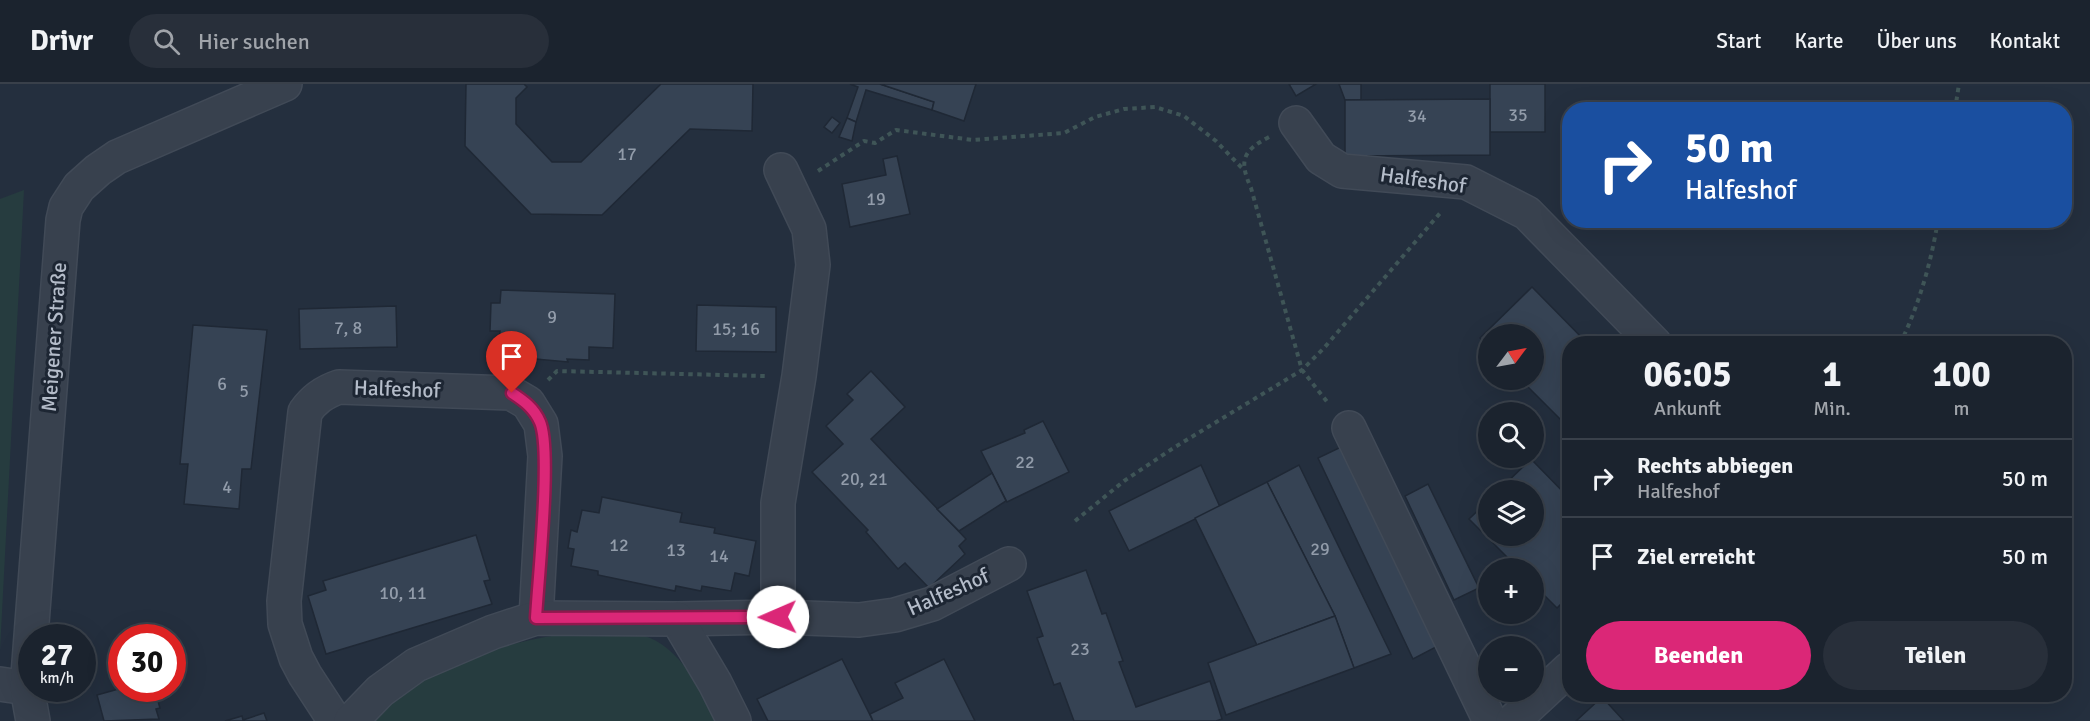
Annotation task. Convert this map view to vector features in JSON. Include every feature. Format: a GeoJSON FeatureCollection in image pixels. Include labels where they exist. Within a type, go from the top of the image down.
{"type":"FeatureCollection","features":[{"type":"Feature","properties":{"kind":"street","name":"Meigener Straße"},"geometry":{"type":"LineString","coordinates":[[33,721],[14,686],[66,207],[86,179],[117,157],[285,84]]}},
{"type":"Feature","properties":{"kind":"street","name":"Halfeshof"},"geometry":{"type":"LineString","coordinates":[[1296,123],[1321,158],[1342,171],[1466,182],[1527,213],[1647,336]]}},
{"type":"Feature","properties":{"kind":"street"},"geometry":{"type":"LineString","coordinates":[[778,617],[778,502],[799,376],[813,264],[808,229],[785,180]]}},
{"type":"Feature","properties":{"kind":"street","name":"Halfeshof"},"geometry":{"type":"LineString","coordinates":[[335,721],[296,658],[284,618],[304,412],[319,396],[339,387],[512,393],[528,403]]}},
{"type":"Feature","properties":{"kind":"street"},"geometry":{"type":"LineString","coordinates":[[528,403],[541,424],[545,456],[536,618]]}},
{"type":"Feature","properties":{"kind":"street"},"geometry":{"type":"LineString","coordinates":[[1349,428],[1490,721]]}},
{"type":"Feature","properties":{"kind":"street","name":"Halfeshof"},"geometry":{"type":"LineString","coordinates":[[351,721],[380,692],[416,665],[465,643],[536,618],[778,617],[859,620],[895,615],[932,604],[1009,564]]}},
{"type":"Feature","properties":{"kind":"street"},"geometry":{"type":"LineString","coordinates":[[677,619],[715,682],[734,721]]}},
{"type":"Feature","properties":{"kind":"street"},"geometry":{"type":"LineString","coordinates":[[1513,721],[1562,676]]}},
{"type":"Feature","properties":{"kind":"path"},"geometry":{"type":"LineString","coordinates":[[1956,102],[1959,84]]}},
{"type":"Feature","properties":{"kind":"path"},"geometry":{"type":"LineString","coordinates":[[785,180],[864,141],[875,142],[896,130],[974,140],[1064,133],[1095,117],[1114,111],[1155,107],[1184,116],[1216,141],[1242,168],[1251,188],[1302,370],[1349,428]]}},
{"type":"Feature","properties":{"kind":"path"},"geometry":{"type":"LineString","coordinates":[[1242,168],[1245,156],[1260,142],[1296,123]]}},
{"type":"Feature","properties":{"kind":"path"},"geometry":{"type":"LineString","coordinates":[[1075,521],[1094,504],[1141,470],[1302,370],[1324,348],[1466,182]]}},
{"type":"Feature","properties":{"kind":"path"},"geometry":{"type":"LineString","coordinates":[[1903,336],[1924,283],[1936,228]]}},
{"type":"Feature","properties":{"kind":"path"},"geometry":{"type":"LineString","coordinates":[[528,403],[557,371],[690,376],[799,376]]}},
{"type":"Feature","properties":{"kind":"green space"},"geometry":{"type":"Polygon","coordinates":[[[24,190],[0,651],[0,199],[24,190]]]}},
{"type":"Feature","properties":{"kind":"green space"},"geometry":{"type":"Polygon","coordinates":[[[557,635],[642,635],[655,641],[667,649],[687,670],[717,721],[376,721],[392,702],[434,673],[508,645],[557,635]]]}},
{"type":"Feature","properties":{"kind":"building"},"geometry":{"type":"Polygon","coordinates":[[[466,84],[524,84],[527,87],[516,98],[516,124],[552,162],[581,162],[661,84],[753,84],[752,131],[690,129],[602,215],[531,214],[465,146],[466,84]]]}},
{"type":"Feature","properties":{"kind":"building"},"geometry":{"type":"Polygon","coordinates":[[[850,84],[880,84],[934,102],[932,110],[866,90],[856,122],[847,118],[858,87],[850,84]]]}},
{"type":"Feature","properties":{"kind":"building"},"geometry":{"type":"Polygon","coordinates":[[[880,84],[976,84],[964,121],[932,110],[934,102],[880,84]]]}},
{"type":"Feature","properties":{"kind":"building"},"geometry":{"type":"Polygon","coordinates":[[[1289,84],[1316,84],[1296,96],[1289,84]]]}},
{"type":"Feature","properties":{"kind":"building"},"geometry":{"type":"Polygon","coordinates":[[[1339,84],[1361,84],[1361,100],[1345,100],[1339,84]]]}},
{"type":"Feature","properties":{"kind":"building"},"geometry":{"type":"Polygon","coordinates":[[[1490,84],[1545,84],[1545,132],[1490,132],[1490,84]]]}},
{"type":"Feature","properties":{"kind":"building"},"geometry":{"type":"Polygon","coordinates":[[[1490,99],[1490,155],[1345,156],[1345,100],[1490,99]]]}},
{"type":"Feature","properties":{"kind":"building"},"geometry":{"type":"Polygon","coordinates":[[[832,117],[840,123],[832,133],[824,127],[832,117]]]}},
{"type":"Feature","properties":{"kind":"building"},"geometry":{"type":"Polygon","coordinates":[[[847,118],[856,122],[852,141],[839,137],[847,118]]]}},
{"type":"Feature","properties":{"kind":"building"},"geometry":{"type":"Polygon","coordinates":[[[897,156],[910,214],[850,227],[842,184],[886,175],[883,159],[897,156]]]}},
{"type":"Feature","properties":{"kind":"building"},"geometry":{"type":"Polygon","coordinates":[[[1532,287],[1580,336],[1562,336],[1562,421],[1531,390],[1544,390],[1544,324],[1494,324],[1532,287]]]}},
{"type":"Feature","properties":{"kind":"building"},"geometry":{"type":"Polygon","coordinates":[[[501,290],[615,294],[613,348],[589,347],[589,360],[567,359],[568,362],[525,358],[525,344],[499,343],[500,331],[490,331],[491,303],[500,303],[501,290]]]}},
{"type":"Feature","properties":{"kind":"building"},"geometry":{"type":"Polygon","coordinates":[[[697,305],[776,307],[776,352],[696,351],[697,305]]]}},
{"type":"Feature","properties":{"kind":"building"},"geometry":{"type":"Polygon","coordinates":[[[396,306],[397,347],[300,349],[299,309],[396,306]]]}},
{"type":"Feature","properties":{"kind":"building"},"geometry":{"type":"Polygon","coordinates":[[[193,325],[267,330],[251,469],[242,469],[239,509],[184,504],[188,464],[180,464],[193,325]]]}},
{"type":"Feature","properties":{"kind":"building"},"geometry":{"type":"Polygon","coordinates":[[[871,371],[905,407],[871,439],[966,539],[959,546],[965,554],[929,588],[905,563],[898,569],[866,532],[868,530],[812,472],[843,444],[826,426],[853,400],[847,394],[871,371]]]}},
{"type":"Feature","properties":{"kind":"building"},"geometry":{"type":"Polygon","coordinates":[[[1043,421],[1069,472],[1007,502],[981,451],[1025,433],[1024,430],[1043,421]]]}},
{"type":"Feature","properties":{"kind":"building"},"geometry":{"type":"Polygon","coordinates":[[[1341,447],[1436,647],[1413,659],[1318,458],[1341,447]]]}},
{"type":"Feature","properties":{"kind":"building"},"geometry":{"type":"Polygon","coordinates":[[[1201,465],[1220,507],[1129,551],[1109,511],[1201,465]]]}},
{"type":"Feature","properties":{"kind":"building"},"geometry":{"type":"Polygon","coordinates":[[[1299,465],[1391,654],[1354,668],[1335,616],[1267,482],[1299,465]]]}},
{"type":"Feature","properties":{"kind":"building"},"geometry":{"type":"Polygon","coordinates":[[[1522,468],[1540,468],[1562,491],[1562,603],[1557,608],[1544,595],[1544,558],[1508,558],[1496,546],[1544,546],[1544,480],[1509,480],[1522,468]]]}},
{"type":"Feature","properties":{"kind":"building"},"geometry":{"type":"Polygon","coordinates":[[[992,473],[1006,501],[959,531],[937,509],[992,473]]]}},
{"type":"Feature","properties":{"kind":"building"},"geometry":{"type":"Polygon","coordinates":[[[1267,482],[1335,616],[1257,645],[1195,518],[1267,482]]]}},
{"type":"Feature","properties":{"kind":"building"},"geometry":{"type":"Polygon","coordinates":[[[1428,484],[1478,588],[1454,600],[1405,496],[1428,484]]]}},
{"type":"Feature","properties":{"kind":"building"},"geometry":{"type":"Polygon","coordinates":[[[602,497],[682,513],[680,522],[715,528],[714,533],[756,541],[749,576],[735,573],[731,591],[702,586],[701,591],[676,586],[675,591],[598,575],[598,571],[571,566],[574,549],[568,548],[571,530],[577,532],[582,510],[599,513],[602,497]]]}},
{"type":"Feature","properties":{"kind":"building"},"geometry":{"type":"Polygon","coordinates":[[[1478,510],[1478,528],[1469,519],[1478,510]]]}},
{"type":"Feature","properties":{"kind":"building"},"geometry":{"type":"Polygon","coordinates":[[[476,535],[490,580],[484,581],[492,604],[326,654],[308,596],[326,590],[323,581],[476,535]]]}},
{"type":"Feature","properties":{"kind":"building"},"geometry":{"type":"Polygon","coordinates":[[[1086,570],[1102,614],[1106,613],[1123,661],[1119,662],[1136,707],[1210,681],[1222,719],[1216,721],[1074,721],[1060,683],[1054,685],[1037,638],[1043,636],[1027,591],[1086,570]]]}},
{"type":"Feature","properties":{"kind":"building"},"geometry":{"type":"Polygon","coordinates":[[[1335,616],[1354,668],[1226,715],[1208,663],[1335,616]]]}},
{"type":"Feature","properties":{"kind":"building"},"geometry":{"type":"Polygon","coordinates":[[[842,659],[873,721],[768,721],[757,699],[842,659]]]}},
{"type":"Feature","properties":{"kind":"building"},"geometry":{"type":"Polygon","coordinates":[[[944,659],[975,721],[873,721],[870,714],[903,698],[895,683],[944,659]]]}},
{"type":"Feature","properties":{"kind":"building"},"geometry":{"type":"Polygon","coordinates":[[[108,692],[108,702],[158,702],[160,708],[156,709],[159,719],[104,721],[97,695],[108,692]]]}},
{"type":"Feature","properties":{"kind":"building"},"geometry":{"type":"Polygon","coordinates":[[[1597,702],[1607,702],[1624,721],[1576,721],[1597,702]]]}},
{"type":"Feature","properties":{"kind":"building"},"geometry":{"type":"Polygon","coordinates":[[[264,713],[267,721],[225,721],[242,716],[243,720],[264,713]]]}},
{"type":"Feature","properties":{"kind":"route"},"geometry":{"type":"LineString","coordinates":[[512,393],[528,403],[541,424],[545,456],[536,618],[778,617]]}}]}
